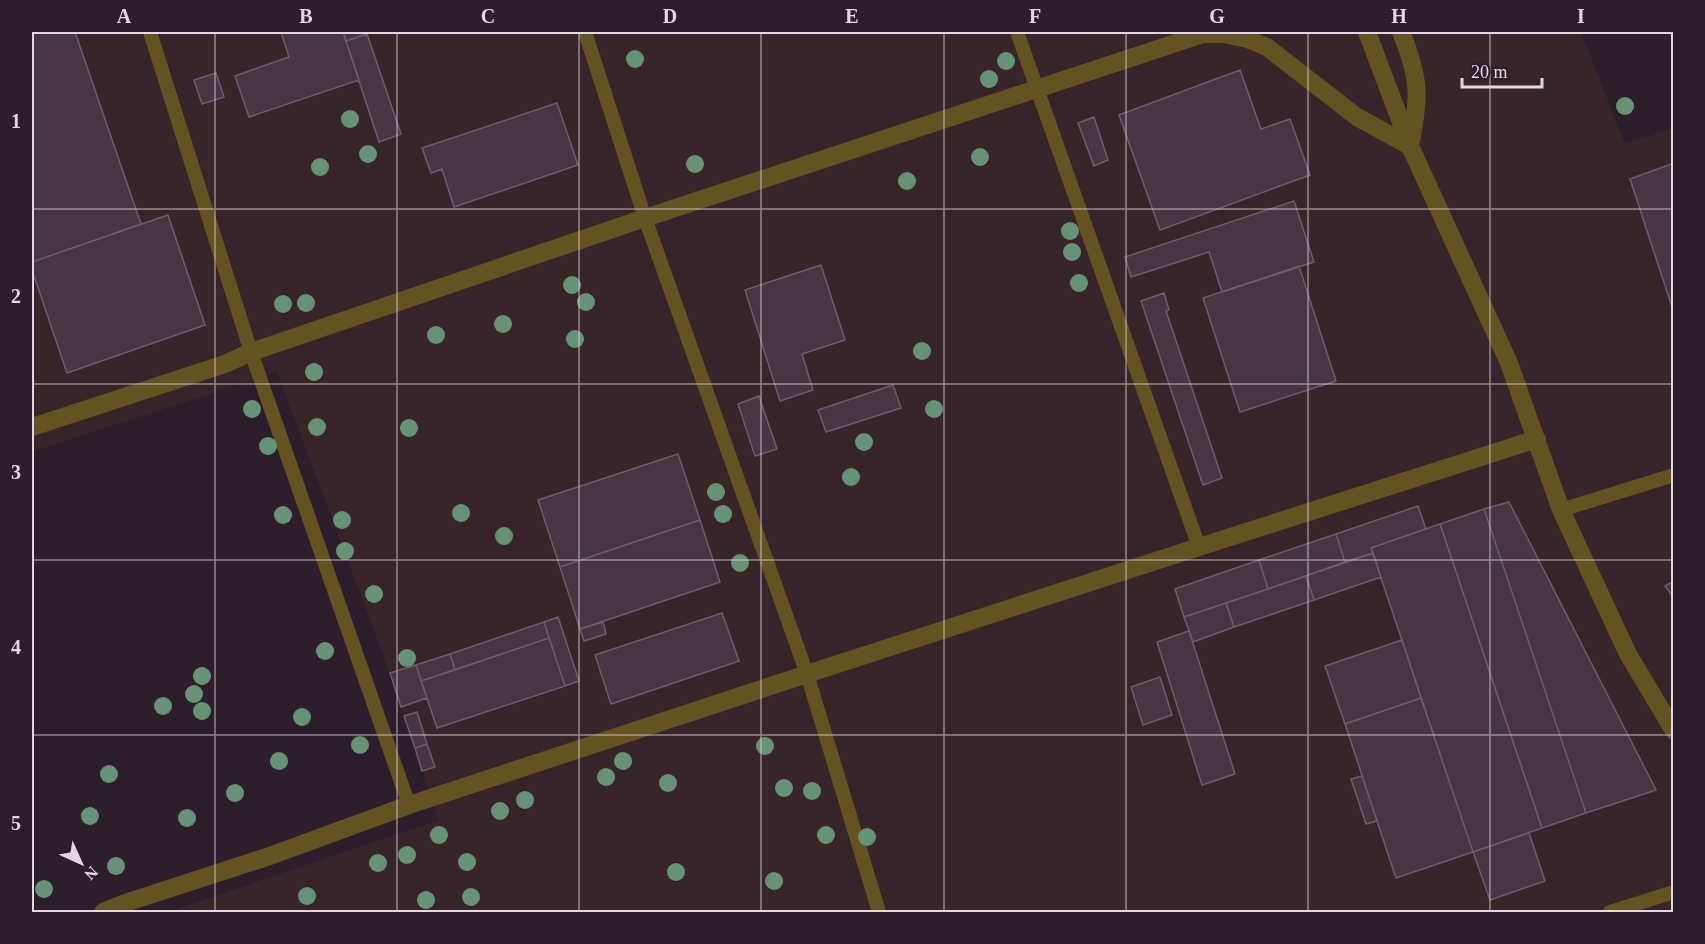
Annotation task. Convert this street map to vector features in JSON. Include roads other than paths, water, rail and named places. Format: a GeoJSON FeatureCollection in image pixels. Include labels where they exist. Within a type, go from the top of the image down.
{"type":"FeatureCollection","features":[{"type":"Feature","properties":{"kind":"street"},"geometry":{"type":"LineString","coordinates":[[1367,32],[1410,146],[1509,363],[1561,510],[1628,654],[1674,731]]}},
{"type":"Feature","properties":{"kind":"street"},"geometry":{"type":"LineString","coordinates":[[1401,32],[1412,58],[1417,84],[1418,108],[1410,146]]}},
{"type":"Feature","properties":{"kind":"street"},"geometry":{"type":"LineString","coordinates":[[32,427],[225,364],[251,352],[645,218],[1203,34],[1224,34],[1247,39],[1267,47],[1357,117],[1410,146]]}},
{"type":"Feature","properties":{"kind":"street"},"geometry":{"type":"LineString","coordinates":[[103,912],[409,806],[807,674],[1198,546],[1537,439]]}},
{"type":"Feature","properties":{"kind":"lane"},"geometry":{"type":"LineString","coordinates":[[150,32],[251,352],[409,806]]}},
{"type":"Feature","properties":{"kind":"lane"},"geometry":{"type":"LineString","coordinates":[[585,32],[645,218],[807,674],[879,912]]}},
{"type":"Feature","properties":{"kind":"lane"},"geometry":{"type":"LineString","coordinates":[[1017,32],[1198,546]]}},
{"type":"Feature","properties":{"kind":"lane"},"geometry":{"type":"LineString","coordinates":[[1561,510],[1674,475]]}},
{"type":"Feature","properties":{"kind":"lane"},"geometry":{"type":"LineString","coordinates":[[1610,912],[1674,892]]}}]}
